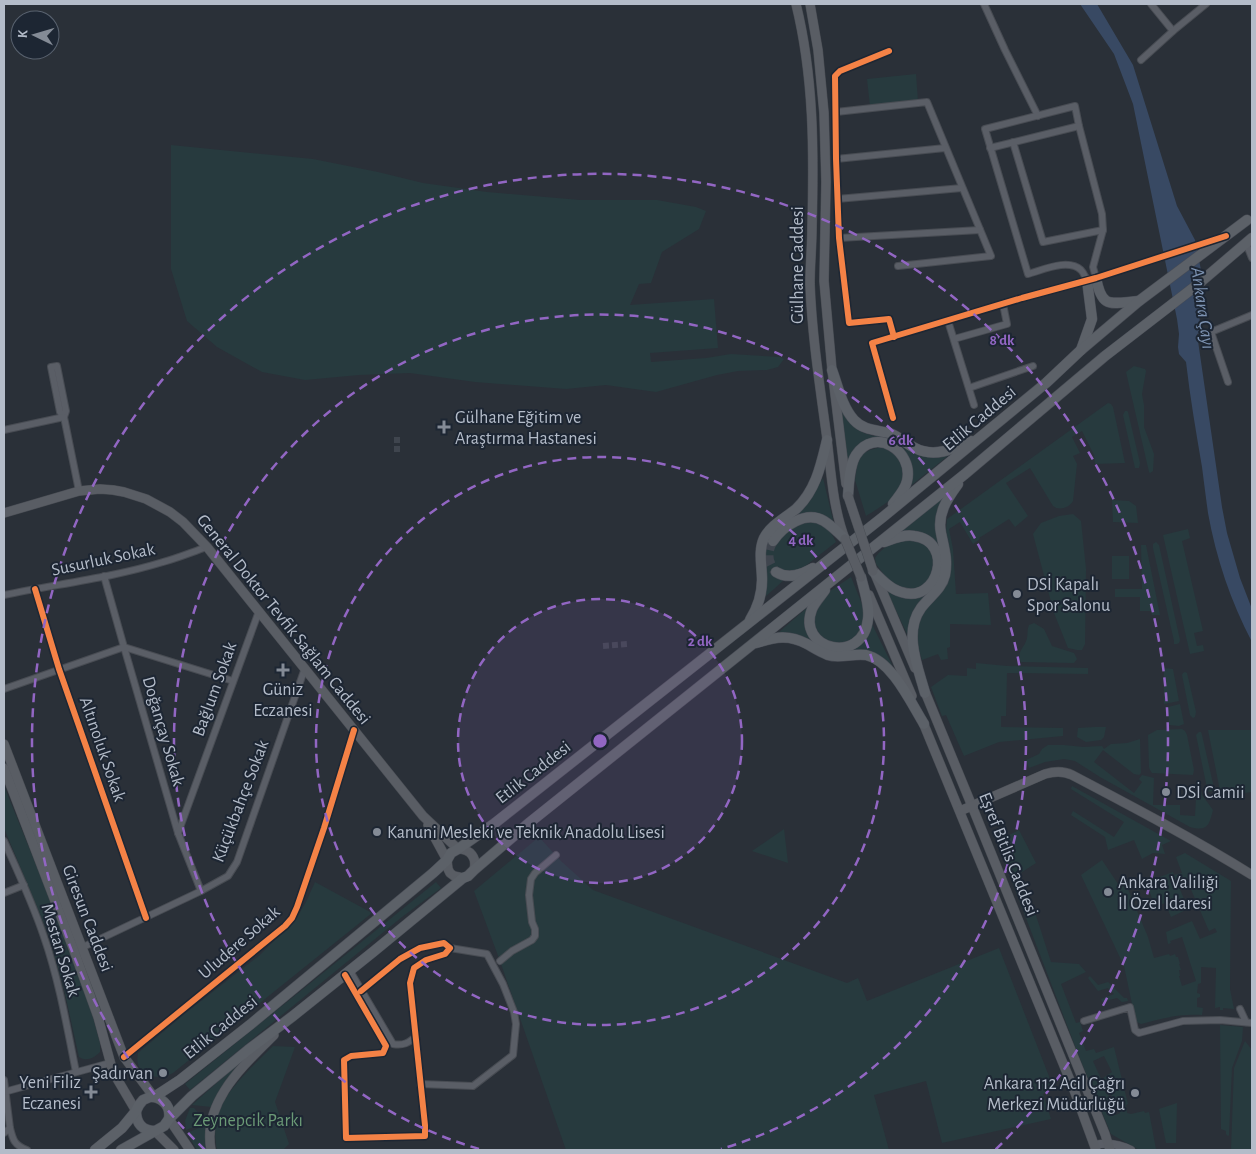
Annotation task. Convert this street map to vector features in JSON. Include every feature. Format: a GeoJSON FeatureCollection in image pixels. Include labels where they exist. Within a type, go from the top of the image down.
{"type":"FeatureCollection","features":[{"type":"Feature","properties":{"kind":"main road","name":"Gülhane Caddesi"},"geometry":{"type":"LineString","coordinates":[[796,4],[809,72],[813,156],[811,297],[836,527]]}},
{"type":"Feature","properties":{"kind":"main road","name":"Gülhane Caddesi"},"geometry":{"type":"LineString","coordinates":[[810,4],[818,50],[824,113],[826,182],[824,281],[832,370],[848,496],[873,571]]}},
{"type":"Feature","properties":{"kind":"main road"},"geometry":{"type":"LineString","coordinates":[[1200,250],[1226,236],[1250,218]]}},
{"type":"Feature","properties":{"kind":"main road","name":"Etlik Caddesi"},"geometry":{"type":"LineString","coordinates":[[121,1150],[164,1126],[192,1096],[248,1050],[471,873],[536,816],[965,474],[1105,356],[1249,241]]}},
{"type":"Feature","properties":{"kind":"main road","name":"Etlik Caddesi"},"geometry":{"type":"LineString","coordinates":[[95,1150],[122,1128],[143,1100],[154,1097],[180,1080],[434,873],[452,853],[495,823],[836,555],[987,433],[1046,383],[1081,350],[1200,250]]}},
{"type":"Feature","properties":{"kind":"main road"},"geometry":{"type":"LineString","coordinates":[[1091,279],[1104,300],[1109,302],[1139,301]]}},
{"type":"Feature","properties":{"kind":"main road"},"geometry":{"type":"LineString","coordinates":[[1081,350],[1092,319],[1091,279]]}},
{"type":"Feature","properties":{"kind":"main road"},"geometry":{"type":"LineString","coordinates":[[832,370],[851,417],[859,425],[871,430],[889,433],[916,449],[940,452],[954,449],[987,433]]}},
{"type":"Feature","properties":{"kind":"main road"},"geometry":{"type":"LineString","coordinates":[[747,625],[756,609],[760,596],[762,578],[760,558],[764,538],[776,524],[796,509],[810,492],[819,473],[827,440]]}},
{"type":"Feature","properties":{"kind":"main road"},"geometry":{"type":"LineString","coordinates":[[848,496],[855,456],[862,448],[877,442],[896,448],[906,461],[908,471],[907,483],[883,517]]}},
{"type":"Feature","properties":{"kind":"main road"},"geometry":{"type":"LineString","coordinates":[[925,693],[913,649],[912,630],[920,609],[939,589],[945,577],[946,554],[940,532],[941,514],[944,504],[965,474]]}},
{"type":"Feature","properties":{"kind":"main road","name":"General Doktor Tevfik Sağlam Caddesi"},"geometry":{"type":"LineString","coordinates":[[4,513],[79,491],[100,489],[124,492],[146,499],[170,512],[183,522],[207,547],[423,816],[458,849]]}},
{"type":"Feature","properties":{"kind":"main road"},"geometry":{"type":"LineString","coordinates":[[773,541],[788,526],[804,518],[823,520],[836,527],[845,539]]}},
{"type":"Feature","properties":{"kind":"main road"},"geometry":{"type":"LineString","coordinates":[[873,571],[896,590],[913,594],[923,591],[932,583],[937,576],[939,566],[938,555],[932,545],[924,539],[914,536],[902,536],[878,544]]}},
{"type":"Feature","properties":{"kind":"main road","name":"Eşref Bitlis Caddesi"},"geometry":{"type":"LineString","coordinates":[[845,539],[960,810],[1096,1148]]}},
{"type":"Feature","properties":{"kind":"main road"},"geometry":{"type":"LineString","coordinates":[[776,572],[783,576],[800,574],[836,555]]}},
{"type":"Feature","properties":{"kind":"main road","name":"Eşref Bitlis Caddesi"},"geometry":{"type":"LineString","coordinates":[[873,571],[972,806],[1109,1147]]}},
{"type":"Feature","properties":{"kind":"main road"},"geometry":{"type":"LineString","coordinates":[[839,574],[815,604],[810,621],[811,628],[818,641],[836,648],[845,648],[854,644],[867,626],[869,614],[861,577]]}},
{"type":"Feature","properties":{"kind":"main road"},"geometry":{"type":"LineString","coordinates":[[750,645],[774,638],[791,637],[831,656],[860,654],[872,657],[881,662],[890,671],[924,724]]}},
{"type":"Feature","properties":{"kind":"main road","name":"Giresun Caddesi"},"geometry":{"type":"LineString","coordinates":[[4,744],[124,1058],[154,1097]]}},
{"type":"Feature","properties":{"kind":"main road","name":"Giresun Caddesi"},"geometry":{"type":"LineString","coordinates":[[4,768],[98,1016],[110,1063],[136,1111]]}},
{"type":"Feature","properties":{"kind":"main road"},"geometry":{"type":"LineString","coordinates":[[960,810],[1046,774],[1056,772],[1069,773],[1196,842],[1252,876]]}},
{"type":"Feature","properties":{"kind":"main road","name":"General Doktor Tevfik Sağlam Caddesi"},"geometry":{"type":"LineString","coordinates":[[423,816],[447,860]]}},
{"type":"Feature","properties":{"kind":"main road"},"geometry":{"type":"LineString","coordinates":[[458,849],[467,850],[474,856],[474,870]]}},
{"type":"Feature","properties":{"kind":"main road"},"geometry":{"type":"LineString","coordinates":[[447,860],[450,873],[463,878]]}},
{"type":"Feature","properties":{"kind":"main road"},"geometry":{"type":"LineString","coordinates":[[211,1150],[210,1132],[212,1115],[226,1088],[244,1065],[293,1016]]}},
{"type":"Feature","properties":{"kind":"main road"},"geometry":{"type":"LineString","coordinates":[[154,1097],[163,1100],[169,1111],[169,1119],[190,1150]]}},
{"type":"Feature","properties":{"kind":"main road"},"geometry":{"type":"LineString","coordinates":[[136,1111],[137,1120],[142,1127],[155,1131],[174,1150]]}},
{"type":"Feature","properties":{"kind":"street"},"geometry":{"type":"LineString","coordinates":[[984,4],[1038,116]]}},
{"type":"Feature","properties":{"kind":"street"},"geometry":{"type":"LineString","coordinates":[[1151,4],[1173,31]]}},
{"type":"Feature","properties":{"kind":"street"},"geometry":{"type":"LineString","coordinates":[[1141,60],[1206,4]]}},
{"type":"Feature","properties":{"kind":"street"},"geometry":{"type":"LineString","coordinates":[[889,51],[840,70],[835,76],[836,158],[839,238],[849,323],[890,318],[894,337]]}},
{"type":"Feature","properties":{"kind":"street"},"geometry":{"type":"LineString","coordinates":[[836,112],[928,102],[945,148],[991,256],[898,266]]}},
{"type":"Feature","properties":{"kind":"street"},"geometry":{"type":"LineString","coordinates":[[1075,106],[1102,214],[1103,230],[1091,279],[1074,266],[1061,265],[1028,274],[985,129],[1075,106]]}},
{"type":"Feature","properties":{"kind":"street"},"geometry":{"type":"LineString","coordinates":[[990,148],[1079,126]]}},
{"type":"Feature","properties":{"kind":"street"},"geometry":{"type":"LineString","coordinates":[[1013,142],[1042,242],[1103,230]]}},
{"type":"Feature","properties":{"kind":"street"},"geometry":{"type":"LineString","coordinates":[[836,158],[945,148]]}},
{"type":"Feature","properties":{"kind":"street"},"geometry":{"type":"LineString","coordinates":[[837,198],[962,188]]}},
{"type":"Feature","properties":{"kind":"street"},"geometry":{"type":"LineString","coordinates":[[839,238],[980,230]]}},
{"type":"Feature","properties":{"kind":"street"},"geometry":{"type":"LineString","coordinates":[[1249,241],[1252,258]]}},
{"type":"Feature","properties":{"kind":"street"},"geometry":{"type":"LineString","coordinates":[[893,418],[872,343],[1161,257],[1200,250]]}},
{"type":"Feature","properties":{"kind":"street"},"geometry":{"type":"LineString","coordinates":[[954,339],[1007,324],[1003,304]]}},
{"type":"Feature","properties":{"kind":"street"},"geometry":{"type":"LineString","coordinates":[[1228,382],[1211,332],[1252,315]]}},
{"type":"Feature","properties":{"kind":"street"},"geometry":{"type":"LineString","coordinates":[[948,321],[974,404]]}},
{"type":"Feature","properties":{"kind":"street"},"geometry":{"type":"LineString","coordinates":[[64,417],[66,411],[57,366],[50,367],[60,412],[64,417],[79,491]]}},
{"type":"Feature","properties":{"kind":"street"},"geometry":{"type":"LineString","coordinates":[[969,388],[1033,366]]}},
{"type":"Feature","properties":{"kind":"street"},"geometry":{"type":"LineString","coordinates":[[4,430],[64,417]]}},
{"type":"Feature","properties":{"kind":"street","name":"Susurluk Sokak"},"geometry":{"type":"LineString","coordinates":[[4,595],[104,576],[163,562],[207,547]]}},
{"type":"Feature","properties":{"kind":"street","name":"Doğançay Sokak"},"geometry":{"type":"LineString","coordinates":[[104,576],[178,834],[201,891]]}},
{"type":"Feature","properties":{"kind":"street","name":"Altınoluk Sokak"},"geometry":{"type":"LineString","coordinates":[[34,589],[59,669],[146,918]]}},
{"type":"Feature","properties":{"kind":"street","name":"Bağlum Sokak"},"geometry":{"type":"LineString","coordinates":[[178,834],[258,611]]}},
{"type":"Feature","properties":{"kind":"street"},"geometry":{"type":"LineString","coordinates":[[4,689],[124,647],[233,681]]}},
{"type":"Feature","properties":{"kind":"street","name":"Küçükbahçe Sokak"},"geometry":{"type":"LineString","coordinates":[[81,948],[146,918],[228,876],[237,862],[305,668]]}},
{"type":"Feature","properties":{"kind":"street","name":"Uludere Sokak"},"geometry":{"type":"LineString","coordinates":[[124,1058],[285,926],[292,918],[324,828],[354,730]]}},
{"type":"Feature","properties":{"kind":"street","name":"Mestan Sokak"},"geometry":{"type":"LineString","coordinates":[[4,841],[45,938],[61,998],[76,1072]]}},
{"type":"Feature","properties":{"kind":"street"},"geometry":{"type":"LineString","coordinates":[[500,961],[512,951],[532,940],[535,936],[529,895],[532,879],[534,873],[556,855]]}},
{"type":"Feature","properties":{"kind":"street"},"geometry":{"type":"LineString","coordinates":[[4,893],[24,885]]}},
{"type":"Feature","properties":{"kind":"street"},"geometry":{"type":"LineString","coordinates":[[361,990],[400,959],[420,948],[444,943],[450,948],[487,954],[504,984],[514,1012],[516,1024],[513,1055],[473,1086],[420,1084]]}},
{"type":"Feature","properties":{"kind":"street"},"geometry":{"type":"LineString","coordinates":[[347,973],[386,1046],[383,1053],[351,1056],[344,1060],[346,1138],[425,1136],[426,1125],[410,983],[414,968],[426,960],[445,954],[450,948]]}},
{"type":"Feature","properties":{"kind":"street"},"geometry":{"type":"LineString","coordinates":[[347,973],[361,990],[393,1044],[399,1045],[409,1042],[416,1036]]}},
{"type":"Feature","properties":{"kind":"street"},"geometry":{"type":"LineString","coordinates":[[1084,1021],[1130,1007],[1135,1030],[1139,1033],[1183,1021],[1220,1020],[1249,1022]]}},
{"type":"Feature","properties":{"kind":"street"},"geometry":{"type":"LineString","coordinates":[[1240,1009],[1249,1022]]}},
{"type":"Feature","properties":{"kind":"street"},"geometry":{"type":"LineString","coordinates":[[5,1091],[110,1063]]}},
{"type":"Feature","properties":{"kind":"street"},"geometry":{"type":"LineString","coordinates":[[4,1080],[13,1140],[20,1148],[27,1150]]}},
{"type":"Feature","properties":{"kind":"street"},"geometry":{"type":"LineString","coordinates":[[4,1133],[10,1128]]}},
{"type":"Feature","properties":{"kind":"street"},"geometry":{"type":"LineString","coordinates":[[1096,1148],[1121,1145],[1131,1150]]}},
{"type":"Feature","properties":{"kind":"green space"},"geometry":{"type":"Polygon","coordinates":[[[916,74],[918,101],[870,106],[867,79],[916,74]]]}},
{"type":"Feature","properties":{"kind":"green space"},"geometry":{"type":"Polygon","coordinates":[[[171,145],[313,159],[423,183],[487,192],[580,200],[657,200],[696,207],[706,211],[699,229],[662,252],[651,283],[639,284],[630,305],[714,299],[718,348],[650,353],[651,362],[731,354],[780,357],[784,359],[778,367],[767,370],[738,371],[717,375],[656,392],[606,385],[566,389],[475,382],[410,373],[305,380],[262,372],[217,347],[187,321],[171,269],[171,145]]]}},
{"type":"Feature","properties":{"kind":"green space"},"geometry":{"type":"Polygon","coordinates":[[[1134,366],[1146,371],[1142,394],[1144,427],[1154,454],[1153,471],[1150,473],[1126,372],[1134,366]]]}},
{"type":"Feature","properties":{"kind":"green space"},"geometry":{"type":"Polygon","coordinates":[[[839,394],[854,426],[864,433],[884,436],[930,456],[949,455],[908,488],[907,457],[900,446],[882,440],[847,462],[839,394]]]}},
{"type":"Feature","properties":{"kind":"green space"},"geometry":{"type":"Polygon","coordinates":[[[1108,403],[1113,407],[1125,463],[1095,464],[1094,455],[1082,431],[1072,437],[1080,453],[1073,456],[1077,464],[1073,501],[1069,505],[1064,508],[1055,508],[1030,468],[1006,483],[1028,516],[1015,527],[1009,519],[979,538],[973,544],[960,522],[949,529],[953,549],[956,594],[988,593],[991,625],[950,624],[950,647],[947,648],[948,659],[941,660],[938,654],[922,660],[917,644],[918,626],[924,611],[950,567],[946,531],[947,519],[1108,403]]]}},
{"type":"Feature","properties":{"kind":"green space"},"geometry":{"type":"Polygon","coordinates":[[[1125,411],[1128,412],[1140,463],[1139,468],[1135,468],[1123,415],[1125,411]]]}},
{"type":"Feature","properties":{"kind":"green space"},"geometry":{"type":"Polygon","coordinates":[[[881,447],[899,458],[905,475],[900,489],[893,497],[866,516],[855,480],[857,465],[862,454],[881,447]]]}},
{"type":"Feature","properties":{"kind":"green space"},"geometry":{"type":"Polygon","coordinates":[[[823,478],[834,524],[817,515],[803,515],[785,525],[771,540],[776,543],[782,533],[789,527],[806,520],[813,520],[824,525],[836,542],[799,571],[787,573],[778,570],[775,574],[784,580],[765,597],[765,552],[768,542],[775,530],[808,502],[823,478]]]}},
{"type":"Feature","properties":{"kind":"green space"},"geometry":{"type":"Polygon","coordinates":[[[944,496],[938,512],[936,525],[942,557],[941,575],[937,584],[915,612],[908,636],[884,585],[899,594],[907,596],[916,595],[929,589],[937,580],[941,568],[940,556],[936,546],[927,538],[914,534],[897,536],[895,534],[944,496]]]}},
{"type":"Feature","properties":{"kind":"green space"},"geometry":{"type":"Polygon","coordinates":[[[1112,500],[1129,501],[1136,506],[1138,523],[1113,522],[1112,500]]]}},
{"type":"Feature","properties":{"kind":"green space"},"geometry":{"type":"Polygon","coordinates":[[[1073,514],[1081,521],[1086,569],[1085,644],[1082,650],[1068,648],[1054,613],[1033,534],[1041,523],[1059,516],[1073,514]]]}},
{"type":"Feature","properties":{"kind":"green space"},"geometry":{"type":"Polygon","coordinates":[[[1188,529],[1190,538],[1182,541],[1203,631],[1194,633],[1197,646],[1203,645],[1204,651],[1190,654],[1163,535],[1188,529]]]}},
{"type":"Feature","properties":{"kind":"green space"},"geometry":{"type":"Polygon","coordinates":[[[909,538],[929,546],[935,563],[929,583],[912,592],[892,585],[876,564],[875,558],[886,547],[909,538]]]}},
{"type":"Feature","properties":{"kind":"green space"},"geometry":{"type":"Polygon","coordinates":[[[1156,542],[1159,545],[1180,640],[1177,644],[1174,644],[1153,548],[1153,544],[1156,542]]]}},
{"type":"Feature","properties":{"kind":"green space"},"geometry":{"type":"Polygon","coordinates":[[[1141,545],[1146,545],[1160,615],[1152,615],[1151,611],[1140,611],[1140,597],[1115,597],[1115,589],[1142,589],[1141,545]]]}},
{"type":"Feature","properties":{"kind":"green space"},"geometry":{"type":"Polygon","coordinates":[[[1112,556],[1129,556],[1129,579],[1112,579],[1112,556]]]}},
{"type":"Feature","properties":{"kind":"green space"},"geometry":{"type":"Polygon","coordinates":[[[851,577],[864,609],[863,626],[853,640],[839,644],[825,641],[814,626],[814,614],[830,591],[851,577]]]}},
{"type":"Feature","properties":{"kind":"green space"},"geometry":{"type":"Polygon","coordinates":[[[810,605],[810,633],[845,650],[871,622],[894,669],[888,663],[840,653],[777,634],[810,605]]]}},
{"type":"Feature","properties":{"kind":"green space"},"geometry":{"type":"Polygon","coordinates":[[[1034,623],[1044,629],[1052,646],[1074,653],[1077,659],[1074,663],[1021,662],[1021,650],[1027,638],[1028,627],[1034,623]]]}},
{"type":"Feature","properties":{"kind":"green space"},"geometry":{"type":"Polygon","coordinates":[[[976,663],[1007,666],[1088,668],[1088,674],[1007,673],[1006,716],[1001,716],[1001,727],[1063,728],[1063,736],[999,742],[964,756],[946,715],[942,716],[931,687],[948,675],[967,676],[967,668],[976,669],[976,663]]]}},
{"type":"Feature","properties":{"kind":"green space"},"geometry":{"type":"Polygon","coordinates":[[[1164,668],[1173,669],[1179,701],[1164,704],[1164,668]]]}},
{"type":"Feature","properties":{"kind":"green space"},"geometry":{"type":"Polygon","coordinates":[[[1185,672],[1187,673],[1196,712],[1193,718],[1190,715],[1182,675],[1185,672]]]}},
{"type":"Feature","properties":{"kind":"green space"},"geometry":{"type":"Polygon","coordinates":[[[1180,704],[1184,724],[1179,726],[1169,725],[1168,707],[1180,704]]]}},
{"type":"Feature","properties":{"kind":"green space"},"geometry":{"type":"Polygon","coordinates":[[[1106,727],[1104,737],[1101,740],[1086,742],[1077,737],[1078,728],[1106,727]]]}},
{"type":"Feature","properties":{"kind":"green space"},"geometry":{"type":"Polygon","coordinates":[[[1182,729],[1187,735],[1194,770],[1193,775],[1152,773],[1149,767],[1148,735],[1157,730],[1182,729]]]}},
{"type":"Feature","properties":{"kind":"green space"},"geometry":{"type":"Polygon","coordinates":[[[1208,730],[1252,730],[1252,792],[1221,796],[1208,730]]]}},
{"type":"Feature","properties":{"kind":"green space"},"geometry":{"type":"Polygon","coordinates":[[[1199,732],[1202,735],[1214,788],[1213,791],[1208,792],[1196,735],[1199,732]]]}},
{"type":"Feature","properties":{"kind":"green space"},"geometry":{"type":"Polygon","coordinates":[[[1140,739],[1141,773],[1139,775],[1134,774],[1103,750],[1094,762],[1134,793],[1142,782],[1139,779],[1142,775],[1154,778],[1153,805],[1180,805],[1180,815],[1195,816],[1197,780],[1199,780],[1202,795],[1213,810],[1207,826],[1201,829],[1190,827],[1075,761],[1064,759],[1045,762],[1029,768],[1026,760],[1039,754],[1048,745],[1102,746],[1104,749],[1111,744],[1127,743],[1140,739]]]}},
{"type":"Feature","properties":{"kind":"green space"},"geometry":{"type":"Polygon","coordinates":[[[4,786],[90,1006],[100,1043],[100,1052],[90,1059],[79,1057],[64,989],[49,936],[4,828],[4,786]]]}},
{"type":"Feature","properties":{"kind":"green space"},"geometry":{"type":"Polygon","coordinates":[[[1072,786],[1171,841],[1162,845],[1165,854],[1153,853],[1142,859],[1134,840],[1108,850],[1105,837],[1071,815],[1073,811],[1114,837],[1124,822],[1071,789],[1072,786]]]}},
{"type":"Feature","properties":{"kind":"green space"},"geometry":{"type":"Polygon","coordinates":[[[784,829],[788,863],[752,851],[784,829]]]}},
{"type":"Feature","properties":{"kind":"green space"},"geometry":{"type":"Polygon","coordinates":[[[1019,830],[1036,863],[1016,876],[1032,903],[1051,962],[1079,964],[1086,972],[1061,984],[1076,1023],[1080,1022],[1083,1031],[1079,1033],[1086,1051],[1094,1049],[1096,1053],[1114,1047],[1128,1104],[1126,1105],[1127,1113],[1149,1112],[1156,1150],[1139,1150],[1111,1134],[1080,1059],[993,832],[995,831],[999,840],[1019,830]],[[1104,1056],[1093,1061],[1114,1108],[1113,1113],[1116,1115],[1120,1113],[1120,1109],[1117,1107],[1103,1078],[1112,1072],[1104,1056]]]}},
{"type":"Feature","properties":{"kind":"green space"},"geometry":{"type":"Polygon","coordinates":[[[539,837],[561,861],[593,890],[847,983],[858,978],[867,1001],[999,948],[1054,1089],[1043,1094],[1051,1119],[942,1143],[926,1081],[874,1095],[889,1150],[566,1150],[474,891],[539,837]]]}},
{"type":"Feature","properties":{"kind":"green space"},"geometry":{"type":"Polygon","coordinates":[[[1185,853],[1231,881],[1230,989],[1234,1009],[1223,1008],[1223,1010],[1220,1010],[1220,1007],[1215,1008],[1216,968],[1201,967],[1201,983],[1198,984],[1197,993],[1200,994],[1200,997],[1197,998],[1197,1007],[1203,1008],[1202,1015],[1164,1018],[1141,1024],[1135,1018],[1124,966],[1081,875],[1102,860],[1118,884],[1125,882],[1148,937],[1154,958],[1169,954],[1170,956],[1175,954],[1178,957],[1181,970],[1179,970],[1179,976],[1182,986],[1196,981],[1182,937],[1170,941],[1171,943],[1168,944],[1166,932],[1192,921],[1200,939],[1217,932],[1215,928],[1209,931],[1186,878],[1177,882],[1188,909],[1171,917],[1165,903],[1155,907],[1148,887],[1158,883],[1157,878],[1173,872],[1174,875],[1182,873],[1176,857],[1185,853]]]}},
{"type":"Feature","properties":{"kind":"green space"},"geometry":{"type":"Polygon","coordinates":[[[315,882],[372,913],[173,1073],[160,1077],[148,1075],[143,1071],[137,1061],[138,1053],[260,955],[296,919],[315,882]]]}},
{"type":"Feature","properties":{"kind":"green space"},"geometry":{"type":"Polygon","coordinates":[[[436,882],[441,888],[402,917],[190,1090],[185,1084],[436,882]]]}},
{"type":"Feature","properties":{"kind":"green space"},"geometry":{"type":"Polygon","coordinates":[[[1090,976],[1098,985],[1108,982],[1128,1001],[1122,1002],[1117,998],[1102,1002],[1101,999],[1114,994],[1108,988],[1098,991],[1088,978],[1090,976]]]}},
{"type":"Feature","properties":{"kind":"green space"},"geometry":{"type":"Polygon","coordinates":[[[1220,1025],[1243,1027],[1242,1041],[1232,1068],[1228,1136],[1226,1131],[1221,1129],[1220,1025]]]}},
{"type":"Feature","properties":{"kind":"green space"},"geometry":{"type":"Polygon","coordinates":[[[1245,1041],[1252,1050],[1251,1150],[1231,1150],[1234,1068],[1245,1041]]]}},
{"type":"Feature","properties":{"kind":"green space","name":"Zeynepcik Parkı"},"geometry":{"type":"Polygon","coordinates":[[[273,1046],[295,1047],[275,1102],[289,1144],[280,1150],[217,1150],[215,1127],[217,1115],[222,1104],[252,1066],[273,1046]]]}},
{"type":"Feature","properties":{"kind":"green space"},"geometry":{"type":"Polygon","coordinates":[[[238,1064],[239,1066],[220,1090],[211,1107],[192,1105],[238,1064]]]}},
{"type":"Feature","properties":{"kind":"green space"},"geometry":{"type":"Polygon","coordinates":[[[1177,1103],[1176,1143],[1166,1143],[1159,1109],[1177,1103]]]}},
{"type":"Feature","properties":{"kind":"green space"},"geometry":{"type":"Polygon","coordinates":[[[190,1108],[194,1108],[206,1122],[186,1130],[185,1121],[190,1108]]]}},
{"type":"Feature","properties":{"kind":"green space"},"geometry":{"type":"Polygon","coordinates":[[[206,1125],[206,1150],[197,1150],[187,1133],[206,1125]]]}},
{"type":"Feature","properties":{"kind":"water","name":"Ankara Çayı"},"geometry":{"type":"Polygon","coordinates":[[[1080,4],[1097,4],[1133,65],[1177,206],[1195,240],[1206,310],[1199,313],[1201,333],[1197,334],[1227,533],[1240,578],[1252,609],[1252,642],[1231,595],[1211,530],[1186,362],[1179,354],[1177,319],[1133,104],[1114,54],[1080,4]]]}},
{"type":"Feature","properties":{"kind":"tunnel"},"geometry":{"type":"LineString","coordinates":[[397,437],[397,452]]}},
{"type":"Feature","properties":{"kind":"tunnel"},"geometry":{"type":"LineString","coordinates":[[773,541],[769,549],[769,561],[776,572]]}},
{"type":"Feature","properties":{"kind":"tunnel"},"geometry":{"type":"LineString","coordinates":[[603,646],[628,644]]}},
{"type":"Feature","properties":{"kind":"cycle path"},"geometry":{"type":"LineString","coordinates":[[889,51],[840,71],[835,76],[836,159],[839,238],[849,323],[889,319],[894,337]]}},
{"type":"Feature","properties":{"kind":"cycle path"},"geometry":{"type":"LineString","coordinates":[[893,418],[872,343],[1096,278],[1226,236]]}},
{"type":"Feature","properties":{"kind":"cycle path"},"geometry":{"type":"LineString","coordinates":[[35,589],[59,669],[146,918]]}},
{"type":"Feature","properties":{"kind":"cycle path"},"geometry":{"type":"LineString","coordinates":[[124,1057],[285,926],[292,918],[324,828],[354,730]]}},
{"type":"Feature","properties":{"kind":"cycle path"},"geometry":{"type":"LineString","coordinates":[[345,975],[386,1046],[383,1053],[351,1056],[344,1060],[346,1138],[425,1136],[410,983],[414,968],[426,960],[445,954],[450,948],[444,943],[420,948],[400,959],[361,991]]}},
{"type":"Feature","properties":{"kind":"place","name":"Gülhane Eğitim ve Araştırma Hastanesi"},"geometry":{"type":"Point","coordinates":[444,427]}},
{"type":"Feature","properties":{"kind":"place","name":"DSİ Kapalı Spor Salonu"},"geometry":{"type":"Point","coordinates":[1017,594]}},
{"type":"Feature","properties":{"kind":"place","name":"Güniz Eczanesi"},"geometry":{"type":"Point","coordinates":[283,670]}},
{"type":"Feature","properties":{"kind":"place","name":"DSİ Camii"},"geometry":{"type":"Point","coordinates":[1166,792]}},
{"type":"Feature","properties":{"kind":"place","name":"Kanuni Mesleki ve Teknik Anadolu Lisesi"},"geometry":{"type":"Point","coordinates":[377,832]}},
{"type":"Feature","properties":{"kind":"place","name":"Ankara Valiliği İl Özel İdaresi"},"geometry":{"type":"Point","coordinates":[1108,892]}},
{"type":"Feature","properties":{"kind":"place","name":"Şadırvan"},"geometry":{"type":"Point","coordinates":[163,1073]}},
{"type":"Feature","properties":{"kind":"place","name":"Yeni Filiz Eczanesi"},"geometry":{"type":"Point","coordinates":[91,1092]}},
{"type":"Feature","properties":{"kind":"place","name":"Ankara 112 Acil Çağrı Merkezi Müdürlüğü"},"geometry":{"type":"Point","coordinates":[1135,1093]}}]}
